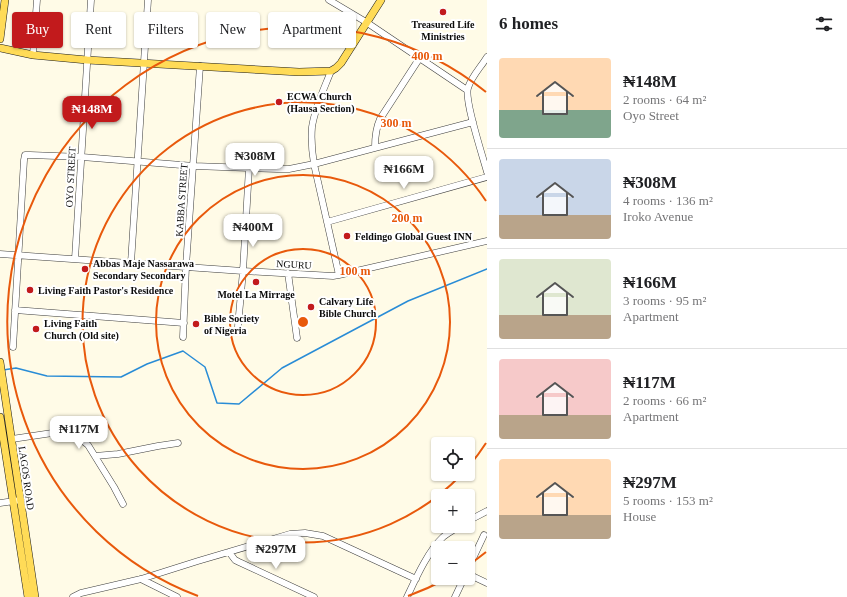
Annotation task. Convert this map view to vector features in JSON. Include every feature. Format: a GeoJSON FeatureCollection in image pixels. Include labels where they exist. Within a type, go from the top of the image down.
{"type":"FeatureCollection","features":[{"type":"Feature","properties":{"kind":"main road"},"geometry":{"type":"LineString","coordinates":[[0,39],[5,0]]}},
{"type":"Feature","properties":{"kind":"main road"},"geometry":{"type":"LineString","coordinates":[[0,48],[33,55],[87,60],[299,72],[331,71],[341,63],[381,0]]}},
{"type":"Feature","properties":{"kind":"main road","name":"LAGOS ROAD"},"geometry":{"type":"LineString","coordinates":[[0,362],[12,439],[17,501],[28,597]]}},
{"type":"Feature","properties":{"kind":"main road","name":"LAGOS ROAD"},"geometry":{"type":"LineString","coordinates":[[0,417],[35,597]]}},
{"type":"Feature","properties":{"kind":"street"},"geometry":{"type":"LineString","coordinates":[[33,55],[37,0]]}},
{"type":"Feature","properties":{"kind":"street","name":"OYO STREET"},"geometry":{"type":"LineString","coordinates":[[75,259],[91,0]]}},
{"type":"Feature","properties":{"kind":"street"},"geometry":{"type":"LineString","coordinates":[[131,263],[148,0]]}},
{"type":"Feature","properties":{"kind":"street"},"geometry":{"type":"LineString","coordinates":[[329,0],[366,22],[467,90]]}},
{"type":"Feature","properties":{"kind":"street"},"geometry":{"type":"LineString","coordinates":[[487,57],[467,90],[473,122],[487,172]]}},
{"type":"Feature","properties":{"kind":"street"},"geometry":{"type":"LineString","coordinates":[[375,147],[375,135],[380,119],[420,59]]}},
{"type":"Feature","properties":{"kind":"street","name":"KABBA STREET"},"geometry":{"type":"LineString","coordinates":[[183,337],[186,266],[200,66]]}},
{"type":"Feature","properties":{"kind":"street"},"geometry":{"type":"LineString","coordinates":[[331,71],[318,104],[312,126],[312,147],[314,164],[339,276]]}},
{"type":"Feature","properties":{"kind":"street"},"geometry":{"type":"LineString","coordinates":[[13,347],[24,160],[26,155],[82,157],[194,166],[289,169],[314,164],[473,122]]}},
{"type":"Feature","properties":{"kind":"street"},"geometry":{"type":"LineString","coordinates":[[238,326],[249,168]]}},
{"type":"Feature","properties":{"kind":"street"},"geometry":{"type":"LineString","coordinates":[[327,222],[487,177]]}},
{"type":"Feature","properties":{"kind":"street","name":"NGURU"},"geometry":{"type":"LineString","coordinates":[[0,254],[243,271],[339,276],[487,241]]}},
{"type":"Feature","properties":{"kind":"street"},"geometry":{"type":"LineString","coordinates":[[288,273],[297,338]]}},
{"type":"Feature","properties":{"kind":"street"},"geometry":{"type":"LineString","coordinates":[[15,310],[184,323]]}},
{"type":"Feature","properties":{"kind":"street"},"geometry":{"type":"LineString","coordinates":[[12,439],[59,432],[78,437],[88,445],[123,504]]}},
{"type":"Feature","properties":{"kind":"street"},"geometry":{"type":"LineString","coordinates":[[95,456],[118,454],[178,443]]}},
{"type":"Feature","properties":{"kind":"street"},"geometry":{"type":"LineString","coordinates":[[0,503],[17,501]]}},
{"type":"Feature","properties":{"kind":"street"},"geometry":{"type":"LineString","coordinates":[[475,517],[487,511]]}},
{"type":"Feature","properties":{"kind":"street"},"geometry":{"type":"LineString","coordinates":[[73,597],[141,579],[290,534],[306,532],[323,536],[416,579]]}},
{"type":"Feature","properties":{"kind":"street"},"geometry":{"type":"LineString","coordinates":[[407,597],[432,550],[443,537],[449,533]]}},
{"type":"Feature","properties":{"kind":"street"},"geometry":{"type":"LineString","coordinates":[[475,554],[484,535]]}},
{"type":"Feature","properties":{"kind":"street"},"geometry":{"type":"LineString","coordinates":[[229,552],[235,560],[314,597]]}},
{"type":"Feature","properties":{"kind":"street"},"geometry":{"type":"LineString","coordinates":[[475,577],[487,583]]}},
{"type":"Feature","properties":{"kind":"street"},"geometry":{"type":"LineString","coordinates":[[141,579],[177,597]]}},
{"type":"Feature","properties":{"kind":"street"},"geometry":{"type":"LineString","coordinates":[[455,597],[461,585]]}},
{"type":"Feature","properties":{"kind":"waterway"},"geometry":{"type":"LineString","coordinates":[[3,370],[16,368],[47,376],[121,377],[147,364],[183,351],[205,367],[217,403],[239,404],[282,368],[408,301],[487,269]]}},
{"type":"Feature","properties":{"kind":"place","name":"Treasured Life Ministries"},"geometry":{"type":"Point","coordinates":[443,12]}},
{"type":"Feature","properties":{"kind":"place","name":"ECWA Church (Hausa Section)"},"geometry":{"type":"Point","coordinates":[279,102]}},
{"type":"Feature","properties":{"kind":"place","name":"Feldingo Global Guest INN"},"geometry":{"type":"Point","coordinates":[347,236]}},
{"type":"Feature","properties":{"kind":"place","name":"Abbas Maje Nassarawa Secondary Secondary"},"geometry":{"type":"Point","coordinates":[85,269]}},
{"type":"Feature","properties":{"kind":"place","name":"Motel La Mirrage"},"geometry":{"type":"Point","coordinates":[256,282]}},
{"type":"Feature","properties":{"kind":"place","name":"Living Faith Pastor's Residence"},"geometry":{"type":"Point","coordinates":[30,290]}},
{"type":"Feature","properties":{"kind":"place","name":"Calvary Life Bible Church"},"geometry":{"type":"Point","coordinates":[311,307]}},
{"type":"Feature","properties":{"kind":"place","name":"Bible Society of Nigeria"},"geometry":{"type":"Point","coordinates":[196,324]}},
{"type":"Feature","properties":{"kind":"place","name":"Living Faith Church (Old site)"},"geometry":{"type":"Point","coordinates":[36,329]}}]}
